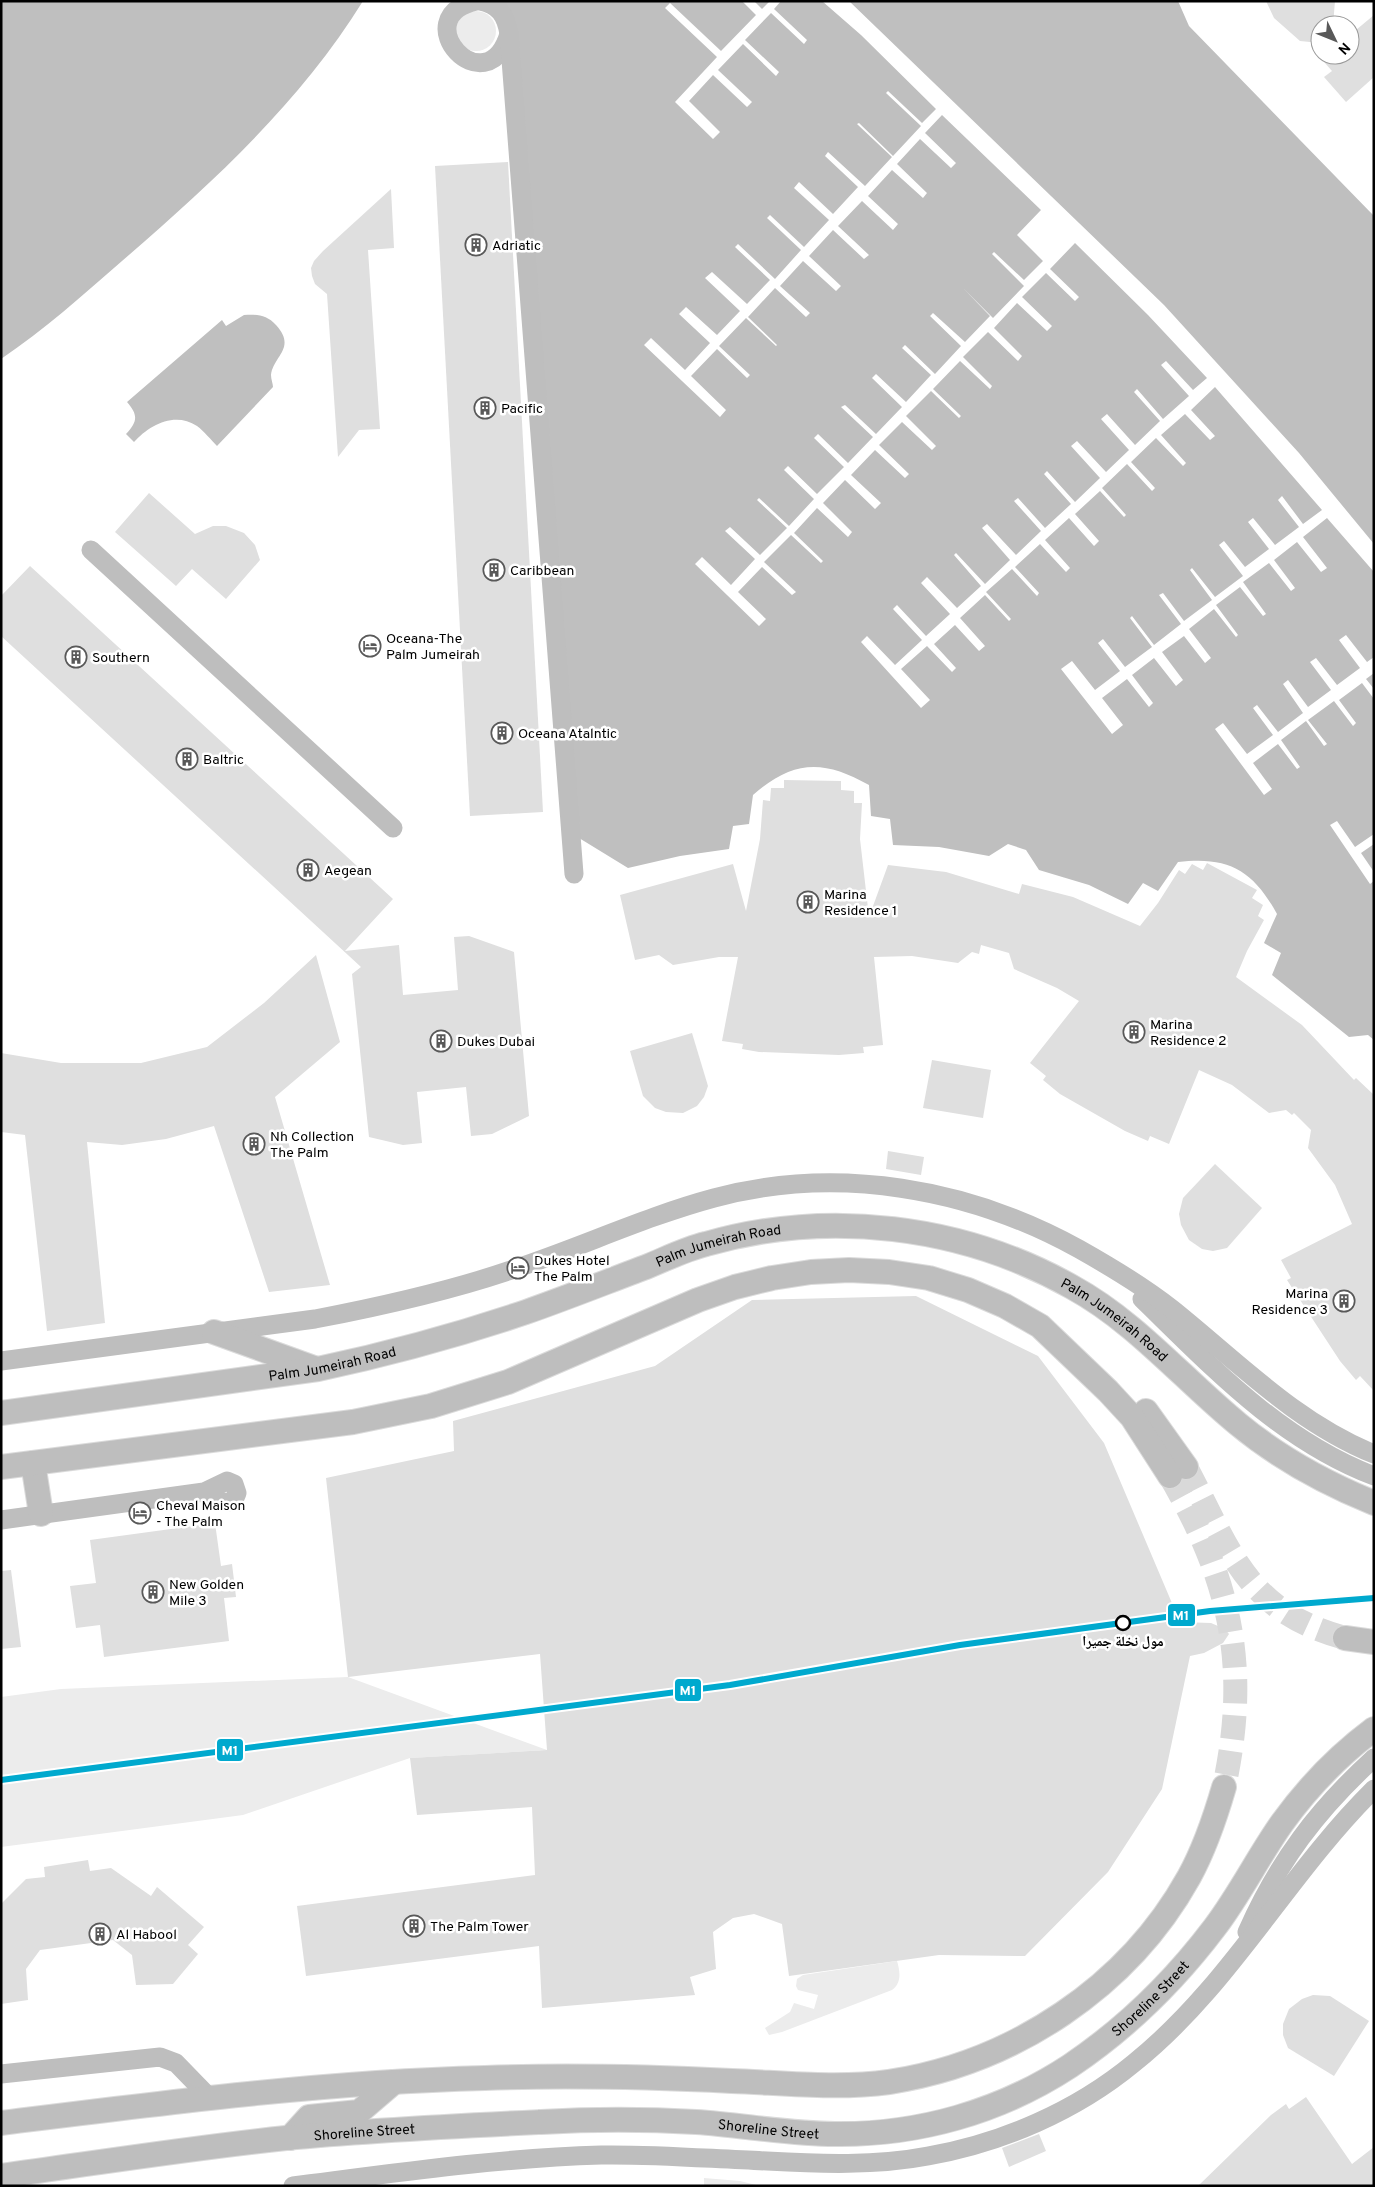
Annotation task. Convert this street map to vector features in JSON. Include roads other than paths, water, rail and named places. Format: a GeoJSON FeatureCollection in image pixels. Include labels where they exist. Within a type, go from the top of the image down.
{"type":"FeatureCollection","features":[{"type":"Feature","properties":{"kind":"main road","name":"Palm Jumeirah Road"},"geometry":{"type":"LineString","coordinates":[[1,1413],[318,1370],[418,1345],[500,1320],[580,1292],[702,1244],[736,1236],[805,1226],[865,1226],[943,1237],[1001,1254],[1072,1287],[1102,1305],[1129,1326],[1232,1419],[1263,1443],[1316,1477],[1374,1503]]}},
{"type":"Feature","properties":{"kind":"main road"},"geometry":{"type":"LineString","coordinates":[[1,1467],[353,1422],[432,1406],[508,1382],[698,1300],[772,1278],[811,1272],[849,1270],[890,1272],[929,1278],[968,1290],[1005,1306],[1040,1326],[1108,1391],[1178,1472]]}},
{"type":"Feature","properties":{"kind":"main road"},"geometry":{"type":"LineString","coordinates":[[214,1332],[318,1370]]}},
{"type":"Feature","properties":{"kind":"main road"},"geometry":{"type":"LineString","coordinates":[[33,1463],[41,1514]]}},
{"type":"Feature","properties":{"kind":"main road"},"geometry":{"type":"LineString","coordinates":[[1345,1638],[1374,1642]]}},
{"type":"Feature","properties":{"kind":"main road","name":"Shoreline Street"},"geometry":{"type":"LineString","coordinates":[[1,2176],[174,2151],[358,2132],[596,2120],[696,2122],[832,2134],[867,2134],[937,2123],[988,2107],[1036,2086],[1096,2048],[1156,1995],[1214,1928],[1283,1821],[1333,1764],[1374,1729]]}},
{"type":"Feature","properties":{"kind":"main road"},"geometry":{"type":"LineString","coordinates":[[1,2123],[209,2096],[394,2082],[484,2078],[607,2077],[855,2085],[918,2076],[978,2058],[1021,2039],[1062,2014],[1111,1975],[1173,1904],[1190,1876],[1204,1848],[1224,1787]]}},
{"type":"Feature","properties":{"kind":"main road"},"geometry":{"type":"LineString","coordinates":[[290,2138],[309,2117],[359,2112],[394,2082]]}},
{"type":"Feature","properties":{"kind":"street"},"geometry":{"type":"LineString","coordinates":[[509,34],[505,46],[497,56],[485,62],[472,62],[460,57],[452,48],[448,36],[449,23],[455,11],[465,4],[478,1],[490,3],[501,11],[507,22],[509,34],[574,874]]}},
{"type":"Feature","properties":{"kind":"street"},"geometry":{"type":"LineString","coordinates":[[91,550],[393,828]]}},
{"type":"Feature","properties":{"kind":"street"},"geometry":{"type":"LineString","coordinates":[[1,1361],[315,1319],[432,1294],[517,1268],[713,1198],[792,1183],[859,1183],[925,1192],[957,1200],[1043,1231],[1109,1267],[1160,1300],[1292,1409],[1341,1439],[1374,1454]]}},
{"type":"Feature","properties":{"kind":"street"},"geometry":{"type":"LineString","coordinates":[[1109,1267],[1232,1386],[1260,1410],[1297,1438],[1321,1452],[1374,1476]]}},
{"type":"Feature","properties":{"kind":"street"},"geometry":{"type":"LineString","coordinates":[[1,1520],[204,1492]]}},
{"type":"Feature","properties":{"kind":"street"},"geometry":{"type":"LineString","coordinates":[[1237,1956],[1263,1897],[1301,1836],[1323,1808],[1374,1758]]}},
{"type":"Feature","properties":{"kind":"street"},"geometry":{"type":"LineString","coordinates":[[293,2186],[515,2160],[575,2156],[634,2155],[770,2162],[852,2163],[926,2157],[963,2149],[1035,2124],[1101,2087],[1161,2041],[1188,2014],[1237,1956],[1331,1836],[1374,1789]]}},
{"type":"Feature","properties":{"kind":"street"},"geometry":{"type":"LineString","coordinates":[[1,2074],[160,2056],[176,2063],[209,2096]]}},
{"type":"Feature","properties":{"kind":"tunnel"},"geometry":{"type":"LineString","coordinates":[[1186,1467],[1229,1550],[1244,1574],[1262,1594],[1284,1612],[1311,1626],[1345,1638]]}},
{"type":"Feature","properties":{"kind":"tunnel"},"geometry":{"type":"LineString","coordinates":[[1170,1476],[1208,1552],[1221,1589],[1230,1626],[1234,1664],[1235,1703],[1232,1743],[1224,1787]]}},
{"type":"Feature","properties":{"kind":"place","name":"Adriatic"},"geometry":{"type":"Point","coordinates":[476,245]}},
{"type":"Feature","properties":{"kind":"place","name":"Pacific"},"geometry":{"type":"Point","coordinates":[485,408]}},
{"type":"Feature","properties":{"kind":"place","name":"Caribbean"},"geometry":{"type":"Point","coordinates":[494,570]}},
{"type":"Feature","properties":{"kind":"place","name":"Oceana-The Palm Jumeirah"},"geometry":{"type":"Point","coordinates":[370,646]}},
{"type":"Feature","properties":{"kind":"place","name":"Southern"},"geometry":{"type":"Point","coordinates":[76,657]}},
{"type":"Feature","properties":{"kind":"place","name":"Oceana Atalntic"},"geometry":{"type":"Point","coordinates":[502,733]}},
{"type":"Feature","properties":{"kind":"place","name":"Baltric"},"geometry":{"type":"Point","coordinates":[187,759]}},
{"type":"Feature","properties":{"kind":"place","name":"Aegean"},"geometry":{"type":"Point","coordinates":[308,870]}},
{"type":"Feature","properties":{"kind":"place","name":"Marina Residence 1"},"geometry":{"type":"Point","coordinates":[808,902]}},
{"type":"Feature","properties":{"kind":"place","name":"Marina Residence 2"},"geometry":{"type":"Point","coordinates":[1134,1032]}},
{"type":"Feature","properties":{"kind":"place","name":"Dukes Dubai"},"geometry":{"type":"Point","coordinates":[441,1041]}},
{"type":"Feature","properties":{"kind":"place","name":"Nh Collection The Palm"},"geometry":{"type":"Point","coordinates":[254,1144]}},
{"type":"Feature","properties":{"kind":"place","name":"Dukes Hotel The Palm"},"geometry":{"type":"Point","coordinates":[518,1268]}},
{"type":"Feature","properties":{"kind":"place","name":"Marina Residence 3"},"geometry":{"type":"Point","coordinates":[1344,1301]}},
{"type":"Feature","properties":{"kind":"place","name":"Cheval Maison - The Palm"},"geometry":{"type":"Point","coordinates":[140,1513]}},
{"type":"Feature","properties":{"kind":"place","name":"New Golden Mile 3"},"geometry":{"type":"Point","coordinates":[153,1592]}},
{"type":"Feature","properties":{"kind":"place","name":"مول نخلة جميرا"},"geometry":{"type":"Point","coordinates":[1123,1623]}},
{"type":"Feature","properties":{"kind":"place","name":"The Palm Tower"},"geometry":{"type":"Point","coordinates":[414,1926]}},
{"type":"Feature","properties":{"kind":"place","name":"Al Habool"},"geometry":{"type":"Point","coordinates":[100,1934]}}]}
